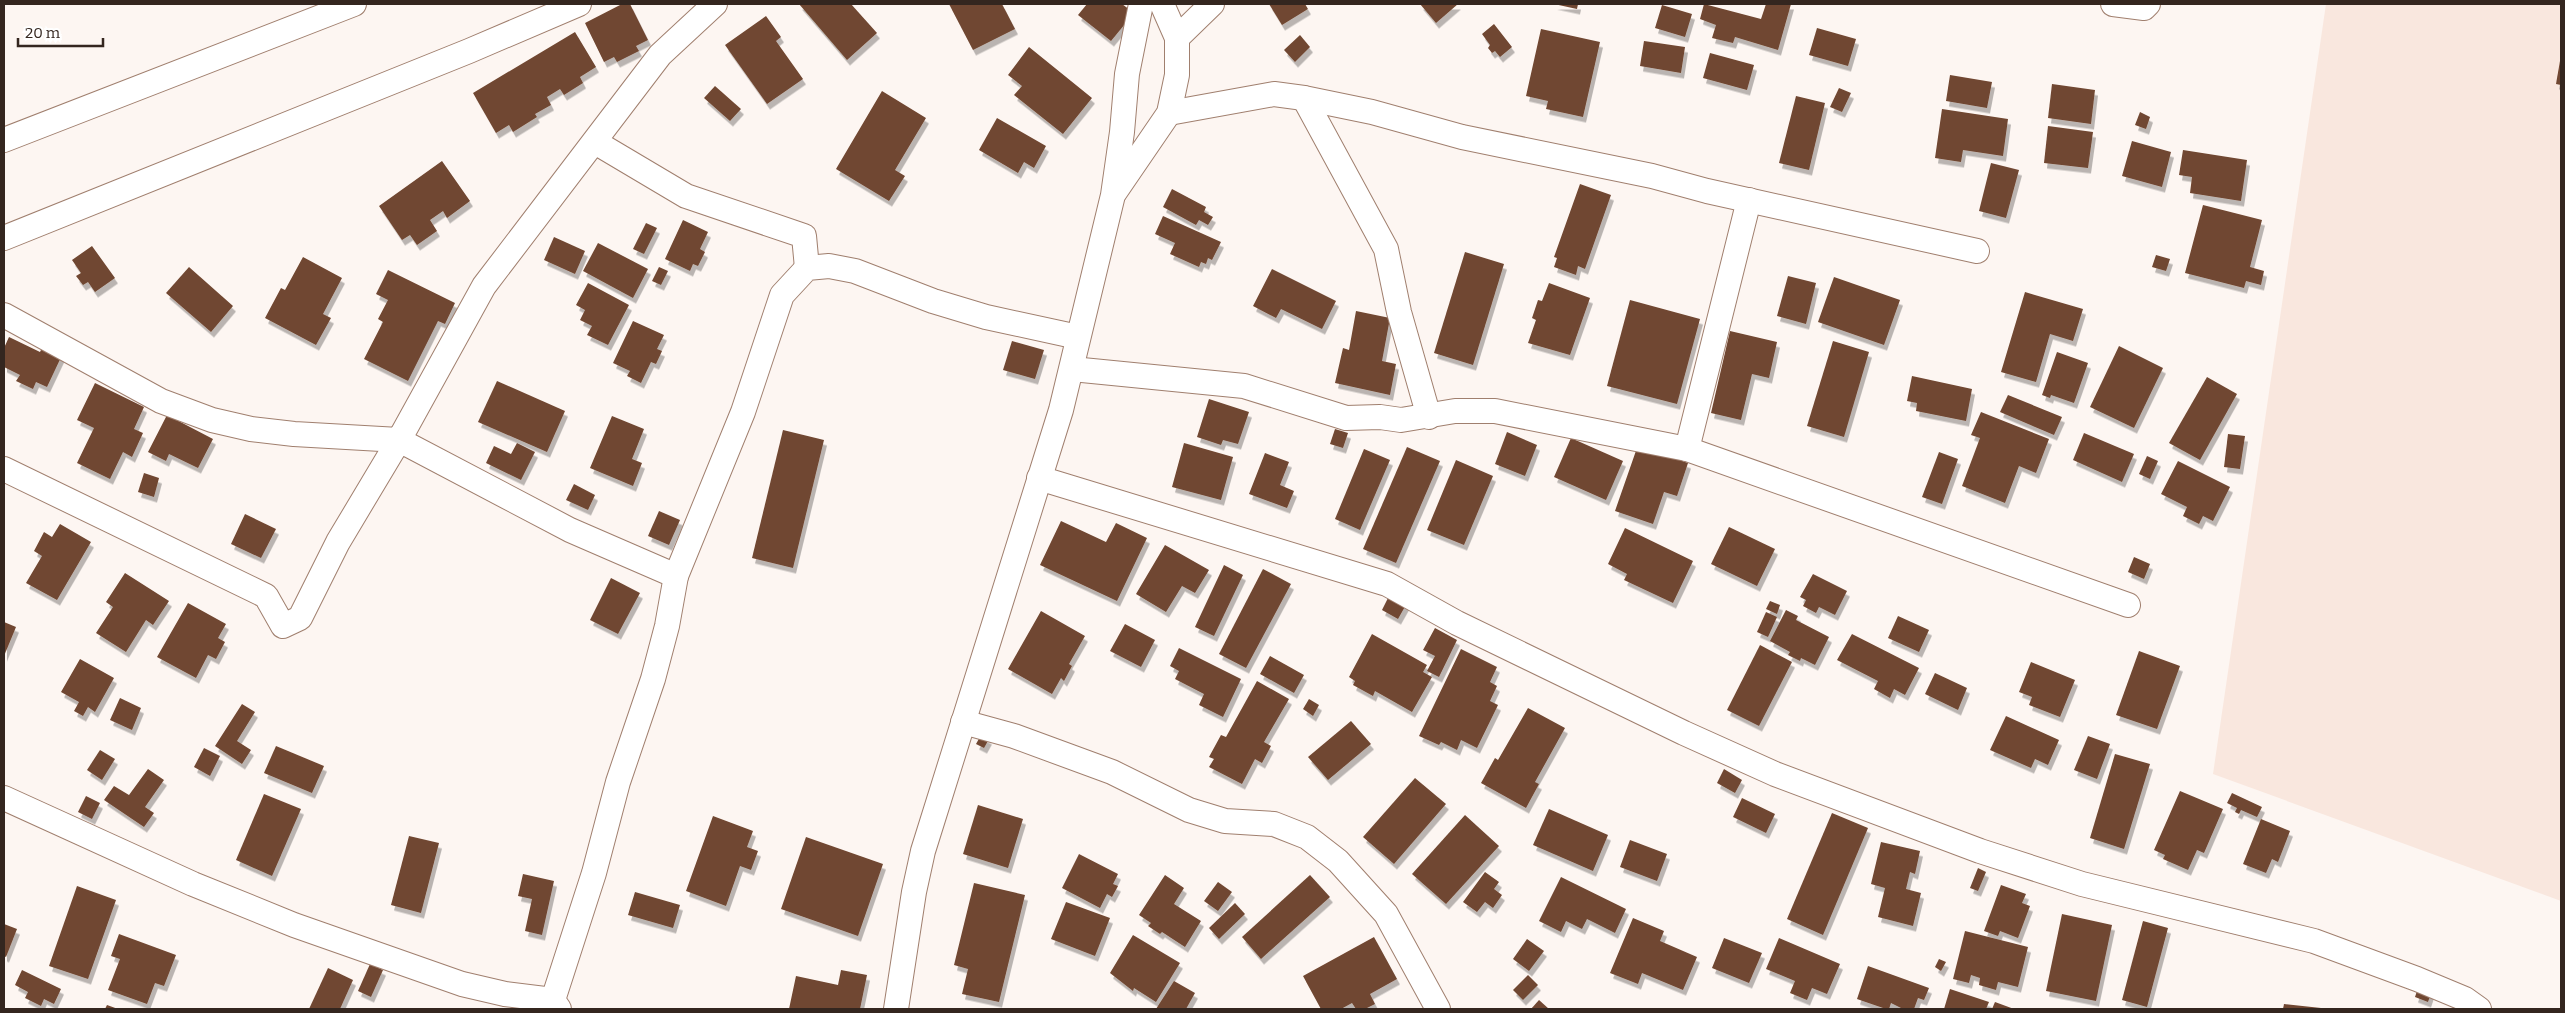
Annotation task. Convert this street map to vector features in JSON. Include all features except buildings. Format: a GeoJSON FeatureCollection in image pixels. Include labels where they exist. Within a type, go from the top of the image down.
{"type":"FeatureCollection","features":[{"type":"Feature","properties":{"kind":"street"},"geometry":{"type":"LineString","coordinates":[[4,140],[354,4]]}},
{"type":"Feature","properties":{"kind":"street"},"geometry":{"type":"LineString","coordinates":[[4,238],[469,51],[579,4]]}},
{"type":"Feature","properties":{"kind":"street"},"geometry":{"type":"LineString","coordinates":[[4,469],[266,596],[283,626],[300,618],[338,542],[399,440],[484,286],[660,55],[715,4]]}},
{"type":"Feature","properties":{"kind":"street"},"geometry":{"type":"LineString","coordinates":[[896,1009],[916,884],[963,722],[1072,369],[1112,195],[1122,132],[1127,74],[1141,4]]}},
{"type":"Feature","properties":{"kind":"street"},"geometry":{"type":"LineString","coordinates":[[1112,195],[1169,113],[1177,74],[1177,38],[1162,4]]}},
{"type":"Feature","properties":{"kind":"street"},"geometry":{"type":"LineString","coordinates":[[1177,38],[1212,4]]}},
{"type":"Feature","properties":{"kind":"street"},"geometry":{"type":"LineString","coordinates":[[2113,4],[2144,8],[2148,4]]}},
{"type":"Feature","properties":{"kind":"street"},"geometry":{"type":"LineString","coordinates":[[1169,113],[1274,94],[1304,98],[1372,112],[1462,137],[1652,176],[1749,200],[1977,250]]}},
{"type":"Feature","properties":{"kind":"street"},"geometry":{"type":"LineString","coordinates":[[1304,98],[1386,248],[1399,312],[1429,417]]}},
{"type":"Feature","properties":{"kind":"street"},"geometry":{"type":"LineString","coordinates":[[594,142],[686,196],[804,236],[807,268]]}},
{"type":"Feature","properties":{"kind":"street"},"geometry":{"type":"LineString","coordinates":[[1688,449],[1749,200]]}},
{"type":"Feature","properties":{"kind":"street"},"geometry":{"type":"LineString","coordinates":[[4,798],[193,884],[294,925],[462,984],[556,1005],[618,782],[653,679],[667,626],[676,576],[744,412],[782,295],[807,268],[830,266],[855,271],[934,301],[986,317],[1078,337]]}},
{"type":"Feature","properties":{"kind":"street"},"geometry":{"type":"LineString","coordinates":[[4,315],[161,401],[212,420],[251,429],[294,434],[399,440],[570,530],[676,576]]}},
{"type":"Feature","properties":{"kind":"street"},"geometry":{"type":"LineString","coordinates":[[1072,369],[1244,386],[1346,418],[1401,420],[1429,417],[1455,411],[1495,411],[1688,449],[2128,605]]}},
{"type":"Feature","properties":{"kind":"street"},"geometry":{"type":"LineString","coordinates":[[1039,478],[1387,584],[1457,623],[1684,733],[1775,774],[1980,851],[2082,884],[2314,941],[2417,979],[2465,1000],[2479,1009]]}},
{"type":"Feature","properties":{"kind":"street"},"geometry":{"type":"LineString","coordinates":[[963,722],[1014,736],[1112,772],[1189,810],[1226,821],[1274,824],[1307,837],[1338,861],[1386,914],[1438,1009]]}},
{"type":"Feature","properties":{"kind":"shaded area"},"geometry":{"type":"Polygon","coordinates":[[[2326,4],[2561,4],[2561,901],[2213,774],[2326,4]]]}}]}
